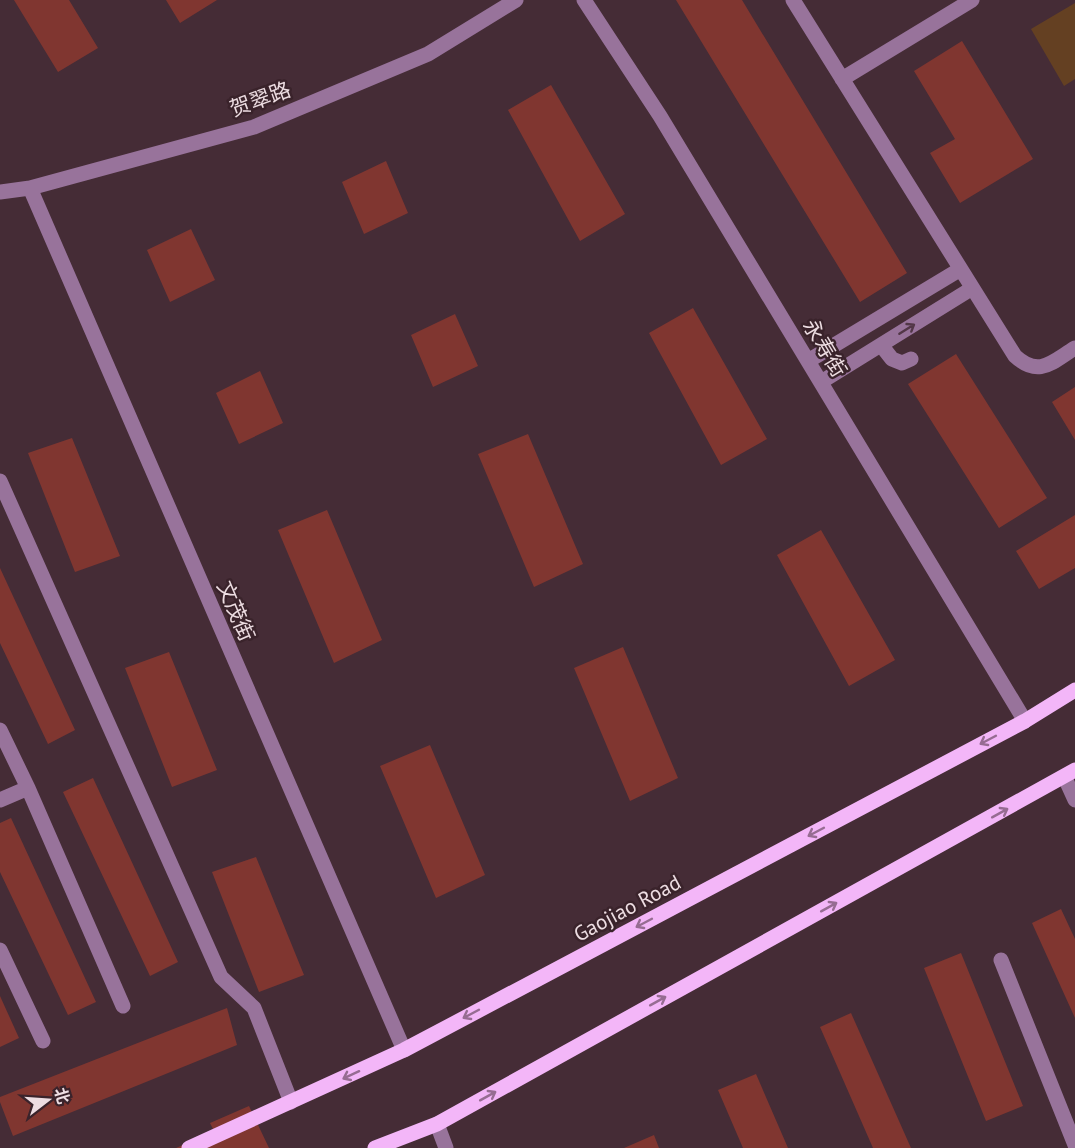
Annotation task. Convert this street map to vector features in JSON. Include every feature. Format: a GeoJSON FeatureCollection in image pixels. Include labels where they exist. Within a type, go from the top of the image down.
{"type":"FeatureCollection","features":[{"type":"Feature","properties":{"kind":"main road","name":"Gaojiao Road"},"geometry":{"type":"LineString","coordinates":[[189,1148],[404,1050],[1025,721],[1075,690]]}},
{"type":"Feature","properties":{"kind":"main road"},"geometry":{"type":"LineString","coordinates":[[375,1148],[436,1124],[1070,774]]}},
{"type":"Feature","properties":{"kind":"street","name":"贺翠路"},"geometry":{"type":"LineString","coordinates":[[0,192],[30,188],[254,127],[428,54],[516,0]]}},
{"type":"Feature","properties":{"kind":"street","name":"永寿街"},"geometry":{"type":"LineString","coordinates":[[584,0],[660,116],[1025,721]]}},
{"type":"Feature","properties":{"kind":"street"},"geometry":{"type":"LineString","coordinates":[[793,0],[1007,347],[1023,364],[1032,368],[1045,367],[1075,348]]}},
{"type":"Feature","properties":{"kind":"street"},"geometry":{"type":"LineString","coordinates":[[842,79],[972,0]]}},
{"type":"Feature","properties":{"kind":"street","name":"文茂街"},"geometry":{"type":"LineString","coordinates":[[30,188],[404,1050]]}},
{"type":"Feature","properties":{"kind":"street"},"geometry":{"type":"LineString","coordinates":[[808,361],[959,270]]}},
{"type":"Feature","properties":{"kind":"street"},"geometry":{"type":"LineString","coordinates":[[821,382],[971,289]]}},
{"type":"Feature","properties":{"kind":"street"},"geometry":{"type":"LineString","coordinates":[[881,345],[892,359],[902,363],[911,359]]}},
{"type":"Feature","properties":{"kind":"street"},"geometry":{"type":"LineString","coordinates":[[0,481],[221,977],[254,1008],[291,1102]]}},
{"type":"Feature","properties":{"kind":"street"},"geometry":{"type":"LineString","coordinates":[[0,730],[28,788],[123,1006]]}},
{"type":"Feature","properties":{"kind":"street"},"geometry":{"type":"LineString","coordinates":[[1070,774],[1075,800]]}},
{"type":"Feature","properties":{"kind":"street"},"geometry":{"type":"LineString","coordinates":[[0,800],[28,788]]}},
{"type":"Feature","properties":{"kind":"street"},"geometry":{"type":"LineString","coordinates":[[0,950],[43,1041]]}},
{"type":"Feature","properties":{"kind":"street"},"geometry":{"type":"LineString","coordinates":[[1001,960],[1075,1145]]}},
{"type":"Feature","properties":{"kind":"street"},"geometry":{"type":"LineString","coordinates":[[436,1124],[446,1148]]}},
{"type":"Feature","properties":{"kind":"shaded area"},"geometry":{"type":"Polygon","coordinates":[[[1075,3],[1075,79],[1064,86],[1031,29],[1075,3]]]}},
{"type":"Feature","properties":{"kind":"building"},"geometry":{"type":"Polygon","coordinates":[[[14,0],[69,0],[98,48],[58,72],[14,0]]]}},
{"type":"Feature","properties":{"kind":"building"},"geometry":{"type":"Polygon","coordinates":[[[166,0],[217,0],[180,23],[166,0]]]}},
{"type":"Feature","properties":{"kind":"building"},"geometry":{"type":"Polygon","coordinates":[[[676,0],[742,0],[907,273],[860,302],[676,0]]]}},
{"type":"Feature","properties":{"kind":"building"},"geometry":{"type":"Polygon","coordinates":[[[962,41],[1033,159],[960,203],[930,153],[955,139],[914,71],[962,41]]]}},
{"type":"Feature","properties":{"kind":"building"},"geometry":{"type":"Polygon","coordinates":[[[551,85],[625,214],[580,241],[508,110],[551,85]]]}},
{"type":"Feature","properties":{"kind":"building"},"geometry":{"type":"Polygon","coordinates":[[[386,161],[408,213],[364,234],[342,182],[386,161]]]}},
{"type":"Feature","properties":{"kind":"building"},"geometry":{"type":"Polygon","coordinates":[[[191,229],[215,280],[170,302],[147,250],[191,229]]]}},
{"type":"Feature","properties":{"kind":"building"},"geometry":{"type":"Polygon","coordinates":[[[693,308],[767,439],[721,465],[649,333],[693,308]]]}},
{"type":"Feature","properties":{"kind":"building"},"geometry":{"type":"Polygon","coordinates":[[[455,314],[478,366],[433,387],[411,335],[455,314]]]}},
{"type":"Feature","properties":{"kind":"building"},"geometry":{"type":"Polygon","coordinates":[[[956,354],[1047,498],[999,528],[908,384],[956,354]]]}},
{"type":"Feature","properties":{"kind":"building"},"geometry":{"type":"Polygon","coordinates":[[[260,371],[283,423],[239,444],[216,393],[260,371]]]}},
{"type":"Feature","properties":{"kind":"building"},"geometry":{"type":"Polygon","coordinates":[[[1075,387],[1075,440],[1052,402],[1075,387]]]}},
{"type":"Feature","properties":{"kind":"building"},"geometry":{"type":"Polygon","coordinates":[[[528,434],[583,564],[534,587],[478,454],[528,434]]]}},
{"type":"Feature","properties":{"kind":"building"},"geometry":{"type":"Polygon","coordinates":[[[72,438],[120,556],[75,572],[28,453],[72,438]]]}},
{"type":"Feature","properties":{"kind":"building"},"geometry":{"type":"Polygon","coordinates":[[[327,510],[382,640],[334,663],[278,530],[327,510]]]}},
{"type":"Feature","properties":{"kind":"building"},"geometry":{"type":"Polygon","coordinates":[[[1075,515],[1075,568],[1039,589],[1016,551],[1075,515]]]}},
{"type":"Feature","properties":{"kind":"building"},"geometry":{"type":"Polygon","coordinates":[[[821,530],[895,660],[849,686],[777,555],[821,530]]]}},
{"type":"Feature","properties":{"kind":"building"},"geometry":{"type":"Polygon","coordinates":[[[0,568],[75,730],[48,744],[0,643],[0,568]]]}},
{"type":"Feature","properties":{"kind":"building"},"geometry":{"type":"Polygon","coordinates":[[[623,647],[678,778],[630,801],[574,668],[623,647]]]}},
{"type":"Feature","properties":{"kind":"building"},"geometry":{"type":"Polygon","coordinates":[[[169,652],[217,770],[172,787],[125,668],[169,652]]]}},
{"type":"Feature","properties":{"kind":"building"},"geometry":{"type":"Polygon","coordinates":[[[430,745],[485,875],[436,898],[380,766],[430,745]]]}},
{"type":"Feature","properties":{"kind":"building"},"geometry":{"type":"Polygon","coordinates":[[[93,778],[178,962],[150,976],[63,792],[93,778]]]}},
{"type":"Feature","properties":{"kind":"building"},"geometry":{"type":"Polygon","coordinates":[[[11,818],[96,1002],[68,1015],[0,872],[0,823],[11,818]]]}},
{"type":"Feature","properties":{"kind":"building"},"geometry":{"type":"Polygon","coordinates":[[[256,857],[304,975],[259,992],[212,872],[256,857]]]}},
{"type":"Feature","properties":{"kind":"building"},"geometry":{"type":"Polygon","coordinates":[[[1061,909],[1075,939],[1075,1018],[1032,923],[1061,909]]]}},
{"type":"Feature","properties":{"kind":"building"},"geometry":{"type":"Polygon","coordinates":[[[961,953],[1023,1106],[986,1121],[924,968],[961,953]]]}},
{"type":"Feature","properties":{"kind":"building"},"geometry":{"type":"Polygon","coordinates":[[[0,996],[19,1038],[0,1047],[0,996]]]}},
{"type":"Feature","properties":{"kind":"building"},"geometry":{"type":"Polygon","coordinates":[[[227,1008],[237,1045],[13,1136],[0,1097],[227,1008]]]}},
{"type":"Feature","properties":{"kind":"building"},"geometry":{"type":"Polygon","coordinates":[[[851,1013],[911,1148],[873,1148],[820,1027],[851,1013]]]}},
{"type":"Feature","properties":{"kind":"building"},"geometry":{"type":"Polygon","coordinates":[[[756,1074],[788,1148],[743,1148],[718,1090],[756,1074]]]}},
{"type":"Feature","properties":{"kind":"building"},"geometry":{"type":"Polygon","coordinates":[[[249,1106],[269,1148],[176,1148],[214,1131],[210,1123],[249,1106]]]}},
{"type":"Feature","properties":{"kind":"building"},"geometry":{"type":"Polygon","coordinates":[[[654,1135],[659,1148],[624,1148],[654,1135]]]}}]}
